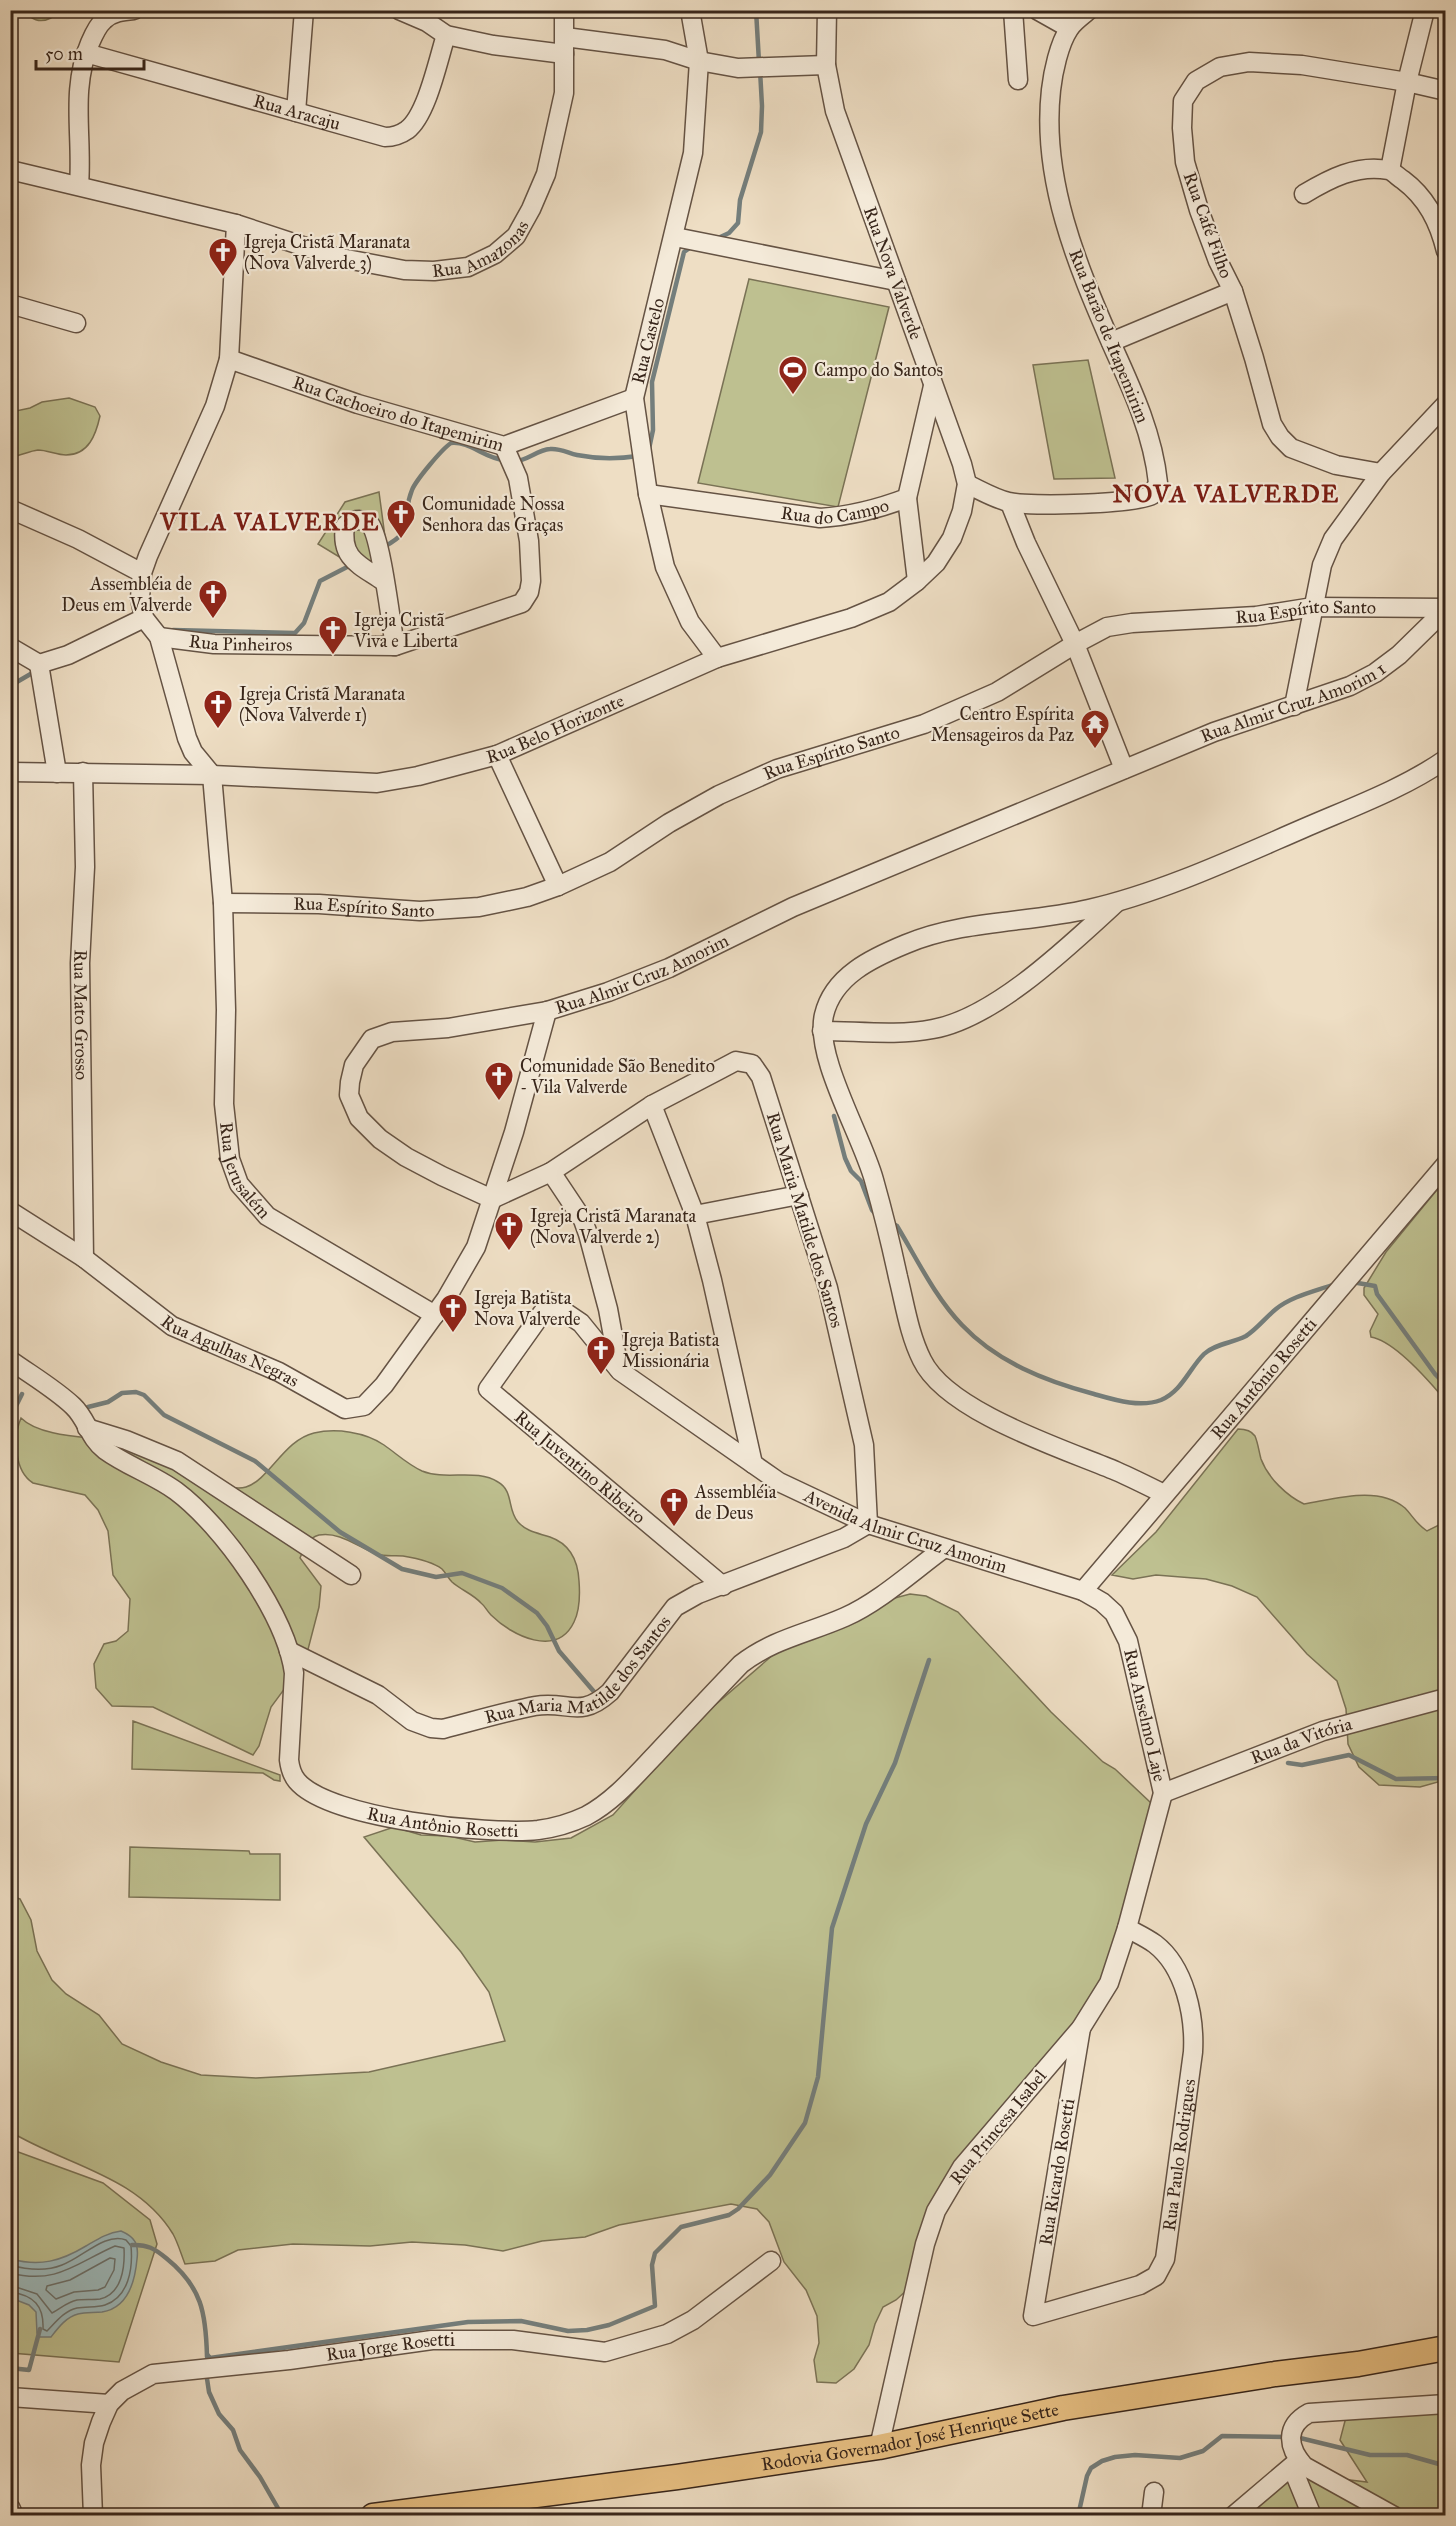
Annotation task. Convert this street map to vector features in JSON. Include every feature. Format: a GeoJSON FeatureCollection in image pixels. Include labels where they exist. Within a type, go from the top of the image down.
{"type":"FeatureCollection","features":[{"type":"Feature","properties":{"kind":"main road","name":"Rodovia Governador José Henrique Sette"},"geometry":{"type":"LineString","coordinates":[[373,2516],[677,2477],[879,2447],[1053,2410],[1275,2374],[1358,2364],[1446,2348]]}},
{"type":"Feature","properties":{"kind":"street"},"geometry":{"type":"LineString","coordinates":[[79,185],[81,161],[77,105],[86,53],[103,20],[118,12],[134,10]]}},
{"type":"Feature","properties":{"kind":"street"},"geometry":{"type":"LineString","coordinates":[[296,112],[304,10]]}},
{"type":"Feature","properties":{"kind":"street"},"geometry":{"type":"LineString","coordinates":[[399,10],[427,22],[446,35],[493,45],[564,45],[665,50],[719,66],[750,68],[826,65]]}},
{"type":"Feature","properties":{"kind":"street","name":"Rua Amazonas"},"geometry":{"type":"LineString","coordinates":[[10,170],[236,224],[336,257],[404,270],[434,271],[468,267],[495,254],[516,236],[546,174],[564,93],[564,10]]}},
{"type":"Feature","properties":{"kind":"street","name":"Rua Castelo"},"geometry":{"type":"LineString","coordinates":[[690,10],[699,61],[693,153],[675,237],[634,398],[648,494],[665,567],[690,622],[717,658]]}},
{"type":"Feature","properties":{"kind":"street","name":"Rua Nova Valverde"},"geometry":{"type":"LineString","coordinates":[[826,10],[826,65],[835,111],[962,464],[967,484]]}},
{"type":"Feature","properties":{"kind":"street"},"geometry":{"type":"LineString","coordinates":[[1013,10],[1018,80]]}},
{"type":"Feature","properties":{"kind":"street"},"geometry":{"type":"LineString","coordinates":[[1037,10],[1069,28]]}},
{"type":"Feature","properties":{"kind":"street","name":"Rua Barão de Itapemirim"},"geometry":{"type":"LineString","coordinates":[[1010,502],[1136,500],[1147,498],[1155,491],[1158,483],[1141,410],[1077,261],[1055,183],[1049,141],[1049,107],[1053,71],[1069,28],[1089,10]]}},
{"type":"Feature","properties":{"kind":"street"},"geometry":{"type":"LineString","coordinates":[[1390,170],[1407,81],[1425,10]]}},
{"type":"Feature","properties":{"kind":"street","name":"Rua Aracaju"},"geometry":{"type":"LineString","coordinates":[[86,53],[385,137],[395,136],[407,130],[417,119],[446,35]]}},
{"type":"Feature","properties":{"kind":"street","name":"Rua Café Filho"},"geometry":{"type":"LineString","coordinates":[[1381,473],[1336,465],[1313,457],[1291,448],[1280,437],[1266,409],[1254,358],[1233,291],[1218,261],[1199,210],[1185,162],[1182,128],[1183,101],[1196,81],[1220,67],[1249,62],[1302,65],[1407,81],[1446,91]]}},
{"type":"Feature","properties":{"kind":"street"},"geometry":{"type":"LineString","coordinates":[[1304,195],[1327,180],[1352,172],[1390,170],[1416,189],[1425,201],[1435,218],[1446,251]]}},
{"type":"Feature","properties":{"kind":"street"},"geometry":{"type":"LineString","coordinates":[[212,775],[193,752],[187,738],[159,637],[144,618],[140,598],[142,573],[215,406],[229,359],[236,224]]}},
{"type":"Feature","properties":{"kind":"street"},"geometry":{"type":"LineString","coordinates":[[675,237],[896,281]]}},
{"type":"Feature","properties":{"kind":"street"},"geometry":{"type":"LineString","coordinates":[[1111,342],[1233,291]]}},
{"type":"Feature","properties":{"kind":"street"},"geometry":{"type":"LineString","coordinates":[[10,304],[76,323]]}},
{"type":"Feature","properties":{"kind":"street","name":"Rua Cachoeiro do Itapemirim"},"geometry":{"type":"LineString","coordinates":[[229,359],[358,404],[504,446],[634,398]]}},
{"type":"Feature","properties":{"kind":"street","name":"Rua do Campo"},"geometry":{"type":"LineString","coordinates":[[648,494],[820,518],[848,516],[907,498],[933,386]]}},
{"type":"Feature","properties":{"kind":"street"},"geometry":{"type":"LineString","coordinates":[[1294,706],[1322,565],[1333,539],[1381,473],[1446,404]]}},
{"type":"Feature","properties":{"kind":"street","name":"Rua Pinheiros"},"geometry":{"type":"LineString","coordinates":[[159,637],[214,644],[394,646],[522,603],[529,592],[531,581],[529,541],[518,478],[504,446]]}},
{"type":"Feature","properties":{"kind":"street"},"geometry":{"type":"LineString","coordinates":[[967,484],[1010,502],[1026,543],[1075,644],[1124,769]]}},
{"type":"Feature","properties":{"kind":"street","name":"Rua Belo Horizonte"},"geometry":{"type":"LineString","coordinates":[[10,772],[212,775],[376,783],[418,776],[497,755],[717,658],[851,618],[889,602],[936,563],[952,538],[962,511],[967,484]]}},
{"type":"Feature","properties":{"kind":"street"},"geometry":{"type":"LineString","coordinates":[[907,498],[917,581]]}},
{"type":"Feature","properties":{"kind":"street"},"geometry":{"type":"LineString","coordinates":[[10,509],[78,539],[142,573]]}},
{"type":"Feature","properties":{"kind":"street"},"geometry":{"type":"LineString","coordinates":[[383,581],[394,646]]}},
{"type":"Feature","properties":{"kind":"street","name":"Rua Espírito Santo"},"geometry":{"type":"LineString","coordinates":[[224,903],[319,904],[420,911],[480,907],[527,897],[558,886],[610,862],[669,823],[718,795],[777,769],[924,724],[997,692],[1107,627],[1132,623],[1256,616],[1313,607],[1446,609]]}},
{"type":"Feature","properties":{"kind":"street","name":"Rua Almir Cruz Amorim 1"},"geometry":{"type":"LineString","coordinates":[[1124,769],[1214,732],[1350,686],[1375,673],[1399,655],[1446,609]]}},
{"type":"Feature","properties":{"kind":"street"},"geometry":{"type":"LineString","coordinates":[[10,647],[39,664],[68,655],[144,618]]}},
{"type":"Feature","properties":{"kind":"street"},"geometry":{"type":"LineString","coordinates":[[39,664],[57,773]]}},
{"type":"Feature","properties":{"kind":"street"},"geometry":{"type":"LineString","coordinates":[[497,755],[558,886]]}},
{"type":"Feature","properties":{"kind":"street"},"geometry":{"type":"LineString","coordinates":[[1164,1494],[998,1420],[938,1383],[923,1363],[911,1334],[871,1168],[830,1063],[822,1031],[828,1001],[834,989],[846,976],[875,958],[909,942],[940,933],[1086,910],[1118,902],[1251,850],[1364,802],[1431,769],[1446,759]]}},
{"type":"Feature","properties":{"kind":"street","name":"Rua Almir Cruz Amorim"},"geometry":{"type":"LineString","coordinates":[[492,1199],[406,1157],[380,1139],[359,1118],[349,1095],[354,1065],[372,1039],[392,1032],[448,1029],[547,1011],[608,992],[669,968],[793,907],[1124,769]]}},
{"type":"Feature","properties":{"kind":"street","name":"Rua Mato Grosso"},"geometry":{"type":"LineString","coordinates":[[83,772],[85,867],[80,963],[84,1258]]}},
{"type":"Feature","properties":{"kind":"street","name":"Rua Jerusalém"},"geometry":{"type":"LineString","coordinates":[[212,775],[224,903],[226,1010],[224,1104],[230,1159],[239,1184],[267,1216],[435,1315]]}},
{"type":"Feature","properties":{"kind":"street"},"geometry":{"type":"LineString","coordinates":[[822,1031],[932,1030],[967,1020],[1058,957],[1118,902]]}},
{"type":"Feature","properties":{"kind":"street"},"geometry":{"type":"LineString","coordinates":[[435,1315],[476,1247],[517,1121],[547,1011]]}},
{"type":"Feature","properties":{"kind":"street","name":"Rua Maria Matilde dos Santos"},"geometry":{"type":"LineString","coordinates":[[289,1651],[378,1695],[412,1721],[431,1728],[443,1729],[537,1706],[572,1709],[589,1707],[610,1692],[675,1607],[698,1594],[844,1538],[868,1524],[864,1445],[828,1288],[761,1077],[752,1064],[736,1061],[652,1106]]}},
{"type":"Feature","properties":{"kind":"street"},"geometry":{"type":"LineString","coordinates":[[492,1199],[551,1172],[652,1106],[695,1215],[753,1464]]}},
{"type":"Feature","properties":{"kind":"street","name":"Rua Antônio Rosetti"},"geometry":{"type":"LineString","coordinates":[[1083,1591],[1446,1164]]}},
{"type":"Feature","properties":{"kind":"street"},"geometry":{"type":"LineString","coordinates":[[551,1172],[583,1220],[588,1234],[608,1309],[620,1371]]}},
{"type":"Feature","properties":{"kind":"street"},"geometry":{"type":"LineString","coordinates":[[695,1215],[799,1195]]}},
{"type":"Feature","properties":{"kind":"street","name":"Rua Agulhas Negras"},"geometry":{"type":"LineString","coordinates":[[10,1211],[84,1258],[172,1326],[279,1372],[345,1409],[364,1406],[371,1399],[396,1370],[435,1315]]}},
{"type":"Feature","properties":{"kind":"street","name":"Avenida Almir Cruz Amorim"},"geometry":{"type":"LineString","coordinates":[[524,1337],[550,1302],[581,1323],[620,1371],[779,1482],[868,1524],[1083,1591]]}},
{"type":"Feature","properties":{"kind":"street","name":"Rua Juventino Ribeiro"},"geometry":{"type":"LineString","coordinates":[[524,1337],[488,1389],[723,1586]]}},
{"type":"Feature","properties":{"kind":"street","name":"Rua Antônio Rosetti"},"geometry":{"type":"LineString","coordinates":[[10,1360],[74,1407],[105,1450],[160,1480],[185,1498],[206,1518],[252,1578],[273,1614],[289,1651],[294,1673],[289,1760],[292,1774],[302,1785],[332,1803],[360,1812],[422,1824],[524,1831],[540,1830],[572,1822],[612,1798],[753,1654],[781,1640],[856,1611],[943,1549]]}},
{"type":"Feature","properties":{"kind":"street"},"geometry":{"type":"LineString","coordinates":[[87,1428],[126,1440],[177,1461],[351,1575]]}},
{"type":"Feature","properties":{"kind":"street","name":"Rua Anselmo Laje"},"geometry":{"type":"LineString","coordinates":[[1083,1591],[1102,1602],[1114,1613],[1128,1641],[1163,1793],[1127,1928]]}},
{"type":"Feature","properties":{"kind":"street","name":"Rua da Vitória"},"geometry":{"type":"LineString","coordinates":[[1163,1793],[1323,1731],[1446,1698]]}},
{"type":"Feature","properties":{"kind":"street","name":"Rua Princesa Isabel"},"geometry":{"type":"LineString","coordinates":[[879,2447],[925,2244],[936,2211],[963,2166],[1081,2028],[1109,1983],[1127,1928]]}},
{"type":"Feature","properties":{"kind":"street","name":"Rua Paulo Rodrigues"},"geometry":{"type":"LineString","coordinates":[[1033,2316],[1140,2285],[1156,2276],[1165,2259],[1193,2052],[1193,2027],[1182,1980],[1176,1966],[1156,1944],[1127,1928]]}},
{"type":"Feature","properties":{"kind":"street","name":"Rua Ricardo Rosetti"},"geometry":{"type":"LineString","coordinates":[[1033,2316],[1081,2028]]}},
{"type":"Feature","properties":{"kind":"street","name":"Rua Jorge Rosetti"},"geometry":{"type":"LineString","coordinates":[[109,2404],[122,2391],[153,2374],[289,2360],[432,2340],[513,2340],[605,2352],[667,2334],[693,2320],[771,2261]]}},
{"type":"Feature","properties":{"kind":"street"},"geometry":{"type":"LineString","coordinates":[[10,2397],[109,2404],[94,2443],[91,2465],[93,2516]]}},
{"type":"Feature","properties":{"kind":"street"},"geometry":{"type":"LineString","coordinates":[[1312,2516],[1291,2440],[1292,2429],[1297,2420],[1309,2413],[1446,2404]]}},
{"type":"Feature","properties":{"kind":"street"},"geometry":{"type":"LineString","coordinates":[[1233,2516],[1296,2464]]}},
{"type":"Feature","properties":{"kind":"street"},"geometry":{"type":"LineString","coordinates":[[1296,2464],[1394,2516]]}},
{"type":"Feature","properties":{"kind":"street"},"geometry":{"type":"LineString","coordinates":[[1151,2516],[1154,2492]]}},
{"type":"Feature","properties":{"kind":"street"},"geometry":{"type":"LineString","coordinates":[[10,2507],[14,2516]]}},
{"type":"Feature","properties":{"kind":"green space"},"geometry":{"type":"Polygon","coordinates":[[[22,11],[53,11],[51,18],[39,21],[22,11]]]}},
{"type":"Feature","properties":{"kind":"green space","name":"Campo do Santos"},"geometry":{"type":"Polygon","coordinates":[[[749,279],[889,307],[838,507],[698,483],[749,279]]]}},
{"type":"Feature","properties":{"kind":"green space"},"geometry":{"type":"Polygon","coordinates":[[[1088,360],[1115,478],[1054,479],[1033,365],[1088,360]]]}},
{"type":"Feature","properties":{"kind":"green space"},"geometry":{"type":"Polygon","coordinates":[[[69,398],[95,407],[100,416],[94,436],[86,447],[74,454],[63,455],[38,450],[11,457],[11,412],[30,408],[42,402],[69,398]]]}},
{"type":"Feature","properties":{"kind":"green space"},"geometry":{"type":"Polygon","coordinates":[[[379,492],[392,589],[318,544],[345,502],[379,492]]]}},
{"type":"Feature","properties":{"kind":"green space"},"geometry":{"type":"Polygon","coordinates":[[[1445,1180],[1446,1400],[1401,1354],[1380,1340],[1371,1337],[1370,1331],[1378,1314],[1364,1295],[1364,1288],[1386,1252],[1445,1180]]]}},
{"type":"Feature","properties":{"kind":"green space"},"geometry":{"type":"Polygon","coordinates":[[[21,1418],[35,1427],[53,1433],[121,1441],[202,1479],[234,1488],[246,1487],[254,1483],[285,1451],[303,1437],[332,1431],[350,1432],[368,1437],[422,1471],[431,1474],[489,1478],[498,1482],[506,1490],[512,1512],[521,1525],[533,1532],[557,1540],[572,1554],[579,1581],[576,1617],[566,1633],[557,1639],[534,1640],[500,1623],[478,1600],[456,1585],[442,1569],[434,1564],[403,1556],[380,1555],[334,1535],[319,1535],[309,1541],[300,1558],[321,1586],[319,1607],[305,1661],[271,1707],[259,1746],[253,1755],[153,1707],[112,1706],[96,1688],[94,1664],[104,1644],[116,1641],[128,1631],[130,1599],[113,1575],[108,1531],[98,1510],[85,1495],[33,1483],[22,1470],[16,1444],[21,1418]]]}},
{"type":"Feature","properties":{"kind":"green space"},"geometry":{"type":"Polygon","coordinates":[[[1238,1429],[1248,1430],[1255,1436],[1261,1459],[1268,1473],[1285,1491],[1304,1504],[1369,1495],[1394,1501],[1405,1508],[1427,1531],[1445,1522],[1445,1780],[1420,1787],[1379,1785],[1359,1767],[1348,1744],[1346,1709],[1337,1681],[1307,1654],[1257,1597],[1232,1586],[1206,1579],[1156,1575],[1133,1579],[1112,1575],[1156,1532],[1238,1429]]]}},
{"type":"Feature","properties":{"kind":"green space"},"geometry":{"type":"Polygon","coordinates":[[[910,1594],[926,1596],[958,1612],[1051,1712],[1103,1762],[1115,1769],[1151,1803],[1115,1947],[1090,2003],[955,2167],[909,2288],[896,2300],[883,2307],[869,2345],[854,2369],[836,2383],[817,2382],[814,2360],[819,2343],[817,2316],[806,2290],[784,2262],[769,2222],[757,2209],[731,2204],[619,2225],[585,2237],[542,2241],[503,2251],[465,2245],[412,2242],[370,2246],[293,2244],[238,2250],[215,2261],[185,2264],[173,2234],[158,2214],[140,2198],[99,2173],[11,2132],[10,1896],[20,1899],[31,1920],[37,1951],[52,1980],[66,1994],[99,2015],[122,2044],[161,2062],[201,2075],[256,2078],[369,2072],[505,2041],[489,1992],[461,1952],[364,1837],[394,1827],[421,1835],[449,1836],[475,1842],[503,1840],[535,1842],[571,1838],[613,1815],[638,1787],[663,1750],[774,1654],[876,1603],[910,1594]]]}},
{"type":"Feature","properties":{"kind":"green space"},"geometry":{"type":"Polygon","coordinates":[[[133,1721],[280,1775],[280,1781],[263,1773],[132,1769],[133,1721]]]}},
{"type":"Feature","properties":{"kind":"green space"},"geometry":{"type":"Polygon","coordinates":[[[130,1847],[280,1854],[280,1900],[129,1897],[130,1847]]]}},
{"type":"Feature","properties":{"kind":"green space"},"geometry":{"type":"Polygon","coordinates":[[[10,2149],[103,2183],[150,2220],[157,2244],[119,2362],[11,2353],[10,2149]]]}},
{"type":"Feature","properties":{"kind":"green space"},"geometry":{"type":"Polygon","coordinates":[[[1445,2410],[1445,2515],[1247,2516],[1288,2478],[1316,2476],[1367,2482],[1340,2440],[1345,2421],[1353,2415],[1445,2410]]]}},
{"type":"Feature","properties":{"kind":"water"},"geometry":{"type":"Polygon","coordinates":[[[121,2231],[133,2239],[137,2249],[132,2285],[124,2300],[111,2310],[74,2315],[63,2323],[51,2337],[40,2337],[37,2333],[36,2312],[29,2305],[11,2298],[11,2259],[41,2262],[59,2259],[107,2235],[121,2231]]]}},
{"type":"Feature","properties":{"kind":"waterway"},"geometry":{"type":"LineString","coordinates":[[756,10],[759,62]]}},
{"type":"Feature","properties":{"kind":"waterway"},"geometry":{"type":"LineString","coordinates":[[716,239],[729,233],[738,223],[740,200],[761,132],[760,70]]}},
{"type":"Feature","properties":{"kind":"waterway"},"geometry":{"type":"LineString","coordinates":[[649,449],[653,430],[652,382],[684,252],[691,247]]}},
{"type":"Feature","properties":{"kind":"waterway"},"geometry":{"type":"LineString","coordinates":[[382,548],[394,541],[405,529],[407,509],[414,485],[451,443],[465,445],[490,457],[504,460]]}},
{"type":"Feature","properties":{"kind":"waterway"},"geometry":{"type":"LineString","coordinates":[[515,461],[550,449],[592,457],[638,456]]}},
{"type":"Feature","properties":{"kind":"waterway"},"geometry":{"type":"LineString","coordinates":[[173,630],[295,633],[304,623],[320,581],[351,565]]}},
{"type":"Feature","properties":{"kind":"waterway"},"geometry":{"type":"LineString","coordinates":[[10,686],[34,672]]}},
{"type":"Feature","properties":{"kind":"waterway"},"geometry":{"type":"LineString","coordinates":[[834,1116],[845,1158],[851,1171],[861,1181],[872,1210],[879,1218]]}},
{"type":"Feature","properties":{"kind":"waterway"},"geometry":{"type":"LineString","coordinates":[[890,1222],[897,1226],[952,1314],[990,1350],[1006,1360],[1058,1383],[1110,1399],[1128,1402],[1145,1403],[1161,1400],[1180,1385],[1208,1351],[1246,1336],[1276,1309],[1289,1301],[1335,1284]]}},
{"type":"Feature","properties":{"kind":"waterway"},"geometry":{"type":"LineString","coordinates":[[1352,1282],[1375,1286],[1377,1294],[1435,1374],[1446,1385]]}},
{"type":"Feature","properties":{"kind":"waterway"},"geometry":{"type":"LineString","coordinates":[[88,1407],[108,1402],[122,1393],[136,1392],[144,1395],[164,1415],[255,1461],[340,1532],[402,1569],[436,1577],[462,1573],[502,1588],[537,1613],[547,1626],[559,1651],[596,1694]]}},
{"type":"Feature","properties":{"kind":"waterway"},"geometry":{"type":"LineString","coordinates":[[10,1418],[22,1394]]}},
{"type":"Feature","properties":{"kind":"waterway"},"geometry":{"type":"LineString","coordinates":[[207,2354],[210,2358],[468,2322],[521,2321],[568,2331],[587,2330],[609,2325],[655,2306],[652,2265],[655,2253],[681,2227],[729,2215],[738,2209],[770,2175],[805,2123],[818,2077],[832,1928],[866,1824],[895,1763],[929,1660]]}},
{"type":"Feature","properties":{"kind":"waterway"},"geometry":{"type":"LineString","coordinates":[[1288,1763],[1302,1765],[1349,1755],[1396,1779],[1446,1778]]}},
{"type":"Feature","properties":{"kind":"waterway"},"geometry":{"type":"LineString","coordinates":[[132,2245],[146,2246],[166,2258],[195,2290],[203,2314],[207,2357]]}},
{"type":"Feature","properties":{"kind":"waterway"},"geometry":{"type":"LineString","coordinates":[[10,2368],[29,2370],[40,2329]]}},
{"type":"Feature","properties":{"kind":"waterway"},"geometry":{"type":"LineString","coordinates":[[206,2372],[209,2392],[219,2414],[233,2430],[240,2450],[260,2477],[279,2510],[287,2516]]}},
{"type":"Feature","properties":{"kind":"waterway"},"geometry":{"type":"LineString","coordinates":[[1078,2516],[1087,2476],[1091,2468],[1102,2461],[1135,2455],[1180,2458],[1203,2451],[1222,2436],[1288,2437]]}},
{"type":"Feature","properties":{"kind":"waterway"},"geometry":{"type":"LineString","coordinates":[[1296,2437],[1370,2455],[1407,2455],[1446,2466]]}},
{"type":"Feature","properties":{"kind":"place","name":"Igreja Cristã Maranata (Nova Valverde 3)"},"geometry":{"type":"Point","coordinates":[223,278]}},
{"type":"Feature","properties":{"kind":"place","name":"Campo do Santos"},"geometry":{"type":"Point","coordinates":[793,396]}},
{"type":"Feature","properties":{"kind":"place","name":"Comunidade Nossa Senhora das Graças"},"geometry":{"type":"Point","coordinates":[401,540]}},
{"type":"Feature","properties":{"kind":"place","name":"Assembléia de Deus em Valverde"},"geometry":{"type":"Point","coordinates":[213,620]}},
{"type":"Feature","properties":{"kind":"place","name":"Igreja Cristã Viva e Liberta"},"geometry":{"type":"Point","coordinates":[333,656]}},
{"type":"Feature","properties":{"kind":"place","name":"Igreja Cristã Maranata (Nova Valverde 1)"},"geometry":{"type":"Point","coordinates":[218,730]}},
{"type":"Feature","properties":{"kind":"place","name":"Centro Espírita Mensageiros da Paz"},"geometry":{"type":"Point","coordinates":[1095,750]}},
{"type":"Feature","properties":{"kind":"place","name":"Comunidade São Benedito - Vila Valverde"},"geometry":{"type":"Point","coordinates":[499,1102]}},
{"type":"Feature","properties":{"kind":"place","name":"Igreja Cristã Maranata (Nova Valverde 2)"},"geometry":{"type":"Point","coordinates":[509,1252]}},
{"type":"Feature","properties":{"kind":"place","name":"Igreja Batista Nova Valverde"},"geometry":{"type":"Point","coordinates":[453,1334]}},
{"type":"Feature","properties":{"kind":"place","name":"Igreja Batista Missionária"},"geometry":{"type":"Point","coordinates":[601,1376]}},
{"type":"Feature","properties":{"kind":"place","name":"Assembléia de Deus"},"geometry":{"type":"Point","coordinates":[674,1528]}},
{"type":"Feature","properties":{"kind":"district","name":"NOVA VALVERDE"},"geometry":{"type":"Point","coordinates":[1226,494]}},
{"type":"Feature","properties":{"kind":"district","name":"VILA VALVERDE"},"geometry":{"type":"Point","coordinates":[270,522]}}]}
